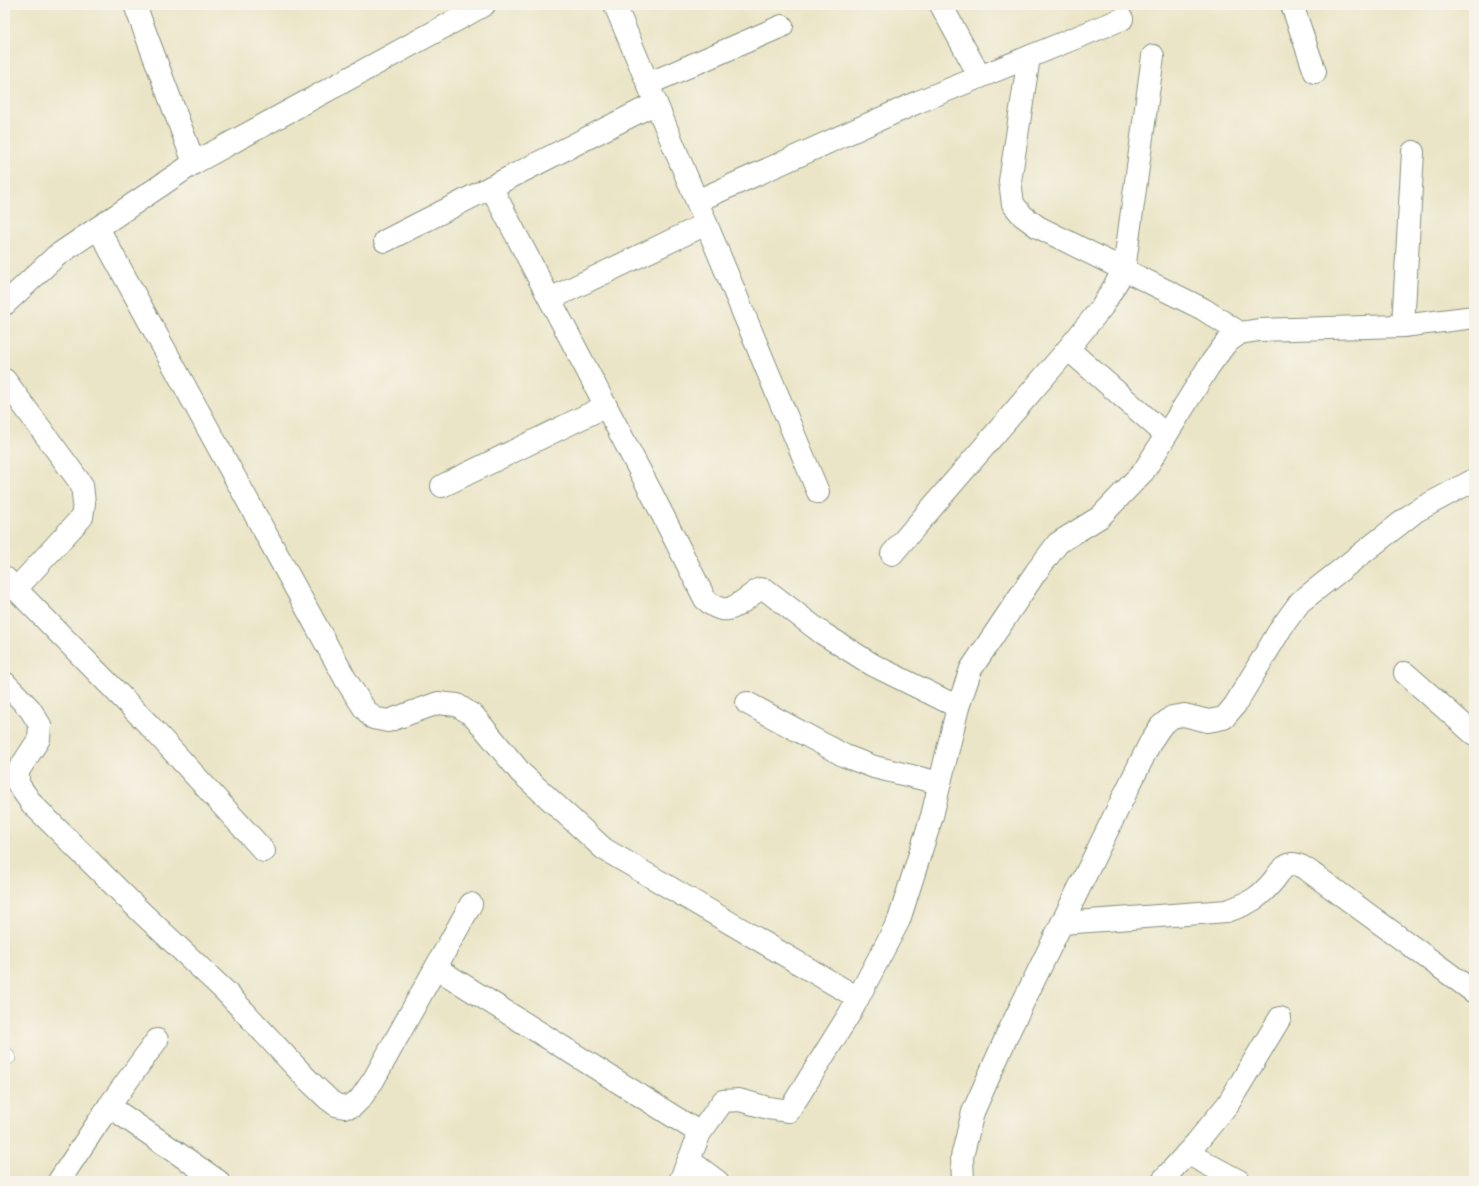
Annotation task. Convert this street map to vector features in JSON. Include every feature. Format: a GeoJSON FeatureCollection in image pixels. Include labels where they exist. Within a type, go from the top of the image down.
{"type":"FeatureCollection","features":[{"type":"Feature","properties":{"kind":"street"},"geometry":{"type":"LineString","coordinates":[[135,5],[194,163]]}},
{"type":"Feature","properties":{"kind":"street"},"geometry":{"type":"LineString","coordinates":[[5,304],[56,256],[194,163],[484,5]]}},
{"type":"Feature","properties":{"kind":"street"},"geometry":{"type":"LineString","coordinates":[[615,5],[818,492]]}},
{"type":"Feature","properties":{"kind":"street"},"geometry":{"type":"LineString","coordinates":[[941,5],[980,77]]}},
{"type":"Feature","properties":{"kind":"street"},"geometry":{"type":"LineString","coordinates":[[1292,5],[1315,72]]}},
{"type":"Feature","properties":{"kind":"street"},"geometry":{"type":"LineString","coordinates":[[697,201],[918,102],[1122,19]]}},
{"type":"Feature","properties":{"kind":"street"},"geometry":{"type":"LineString","coordinates":[[648,84],[782,26]]}},
{"type":"Feature","properties":{"kind":"street"},"geometry":{"type":"LineString","coordinates":[[892,554],[1068,349],[1102,307],[1124,270],[1153,56]]}},
{"type":"Feature","properties":{"kind":"street"},"geometry":{"type":"LineString","coordinates":[[1029,57],[1010,181],[1013,204],[1023,216],[1038,227],[1203,309],[1240,333]]}},
{"type":"Feature","properties":{"kind":"street"},"geometry":{"type":"LineString","coordinates":[[385,241],[656,103]]}},
{"type":"Feature","properties":{"kind":"street"},"geometry":{"type":"LineString","coordinates":[[1403,326],[1413,152]]}},
{"type":"Feature","properties":{"kind":"street"},"geometry":{"type":"LineString","coordinates":[[491,187],[652,494],[705,599],[713,607],[720,610],[730,609],[760,589],[766,590],[828,637],[873,664],[958,707]]}},
{"type":"Feature","properties":{"kind":"street"},"geometry":{"type":"LineString","coordinates":[[550,299],[706,224]]}},
{"type":"Feature","properties":{"kind":"street"},"geometry":{"type":"LineString","coordinates":[[98,228],[346,680],[364,708],[373,718],[388,721],[438,703],[457,705],[474,716],[521,773],[604,849],[858,998]]}},
{"type":"Feature","properties":{"kind":"street"},"geometry":{"type":"LineString","coordinates":[[680,1181],[700,1133],[723,1102],[739,1100],[768,1108],[789,1111],[858,998],[898,920],[932,816],[958,707],[971,669],[1036,572],[1058,543],[1100,517],[1144,471],[1209,366],[1226,343],[1240,333],[1259,330],[1403,326],[1474,317]]}},
{"type":"Feature","properties":{"kind":"street"},"geometry":{"type":"LineString","coordinates":[[1068,349],[1166,435]]}},
{"type":"Feature","properties":{"kind":"street"},"geometry":{"type":"LineString","coordinates":[[5,380],[82,485],[84,504],[82,517],[10,583],[150,726],[264,851]]}},
{"type":"Feature","properties":{"kind":"street"},"geometry":{"type":"LineString","coordinates":[[442,486],[606,406]]}},
{"type":"Feature","properties":{"kind":"street"},"geometry":{"type":"LineString","coordinates":[[963,1181],[962,1157],[973,1112],[1010,1029],[1062,922],[1148,748],[1161,726],[1172,717],[1184,715],[1208,721],[1224,718],[1235,705],[1281,628],[1300,602],[1416,511],[1472,483]]}},
{"type":"Feature","properties":{"kind":"street"},"geometry":{"type":"LineString","coordinates":[[1405,673],[1474,734]]}},
{"type":"Feature","properties":{"kind":"street"},"geometry":{"type":"LineString","coordinates":[[5,684],[30,709],[40,724],[39,739],[18,771],[18,784],[32,804],[140,911],[225,991],[306,1079],[336,1106],[353,1106],[361,1098],[374,1079],[471,904]]}},
{"type":"Feature","properties":{"kind":"street"},"geometry":{"type":"LineString","coordinates":[[746,703],[845,756],[874,767],[940,783]]}},
{"type":"Feature","properties":{"kind":"street"},"geometry":{"type":"LineString","coordinates":[[1062,922],[1227,911],[1250,903],[1266,890],[1282,870],[1293,864],[1300,866],[1317,877],[1474,992]]}},
{"type":"Feature","properties":{"kind":"street"},"geometry":{"type":"LineString","coordinates":[[436,968],[700,1133]]}},
{"type":"Feature","properties":{"kind":"street"},"geometry":{"type":"LineString","coordinates":[[1162,1181],[1228,1104],[1280,1018]]}},
{"type":"Feature","properties":{"kind":"street"},"geometry":{"type":"LineString","coordinates":[[58,1181],[109,1106],[158,1040]]}},
{"type":"Feature","properties":{"kind":"street"},"geometry":{"type":"LineString","coordinates":[[109,1106],[218,1181]]}},
{"type":"Feature","properties":{"kind":"street"},"geometry":{"type":"LineString","coordinates":[[1187,1153],[1239,1181]]}},
{"type":"Feature","properties":{"kind":"street"},"geometry":{"type":"LineString","coordinates":[[689,1160],[717,1181]]}}]}
